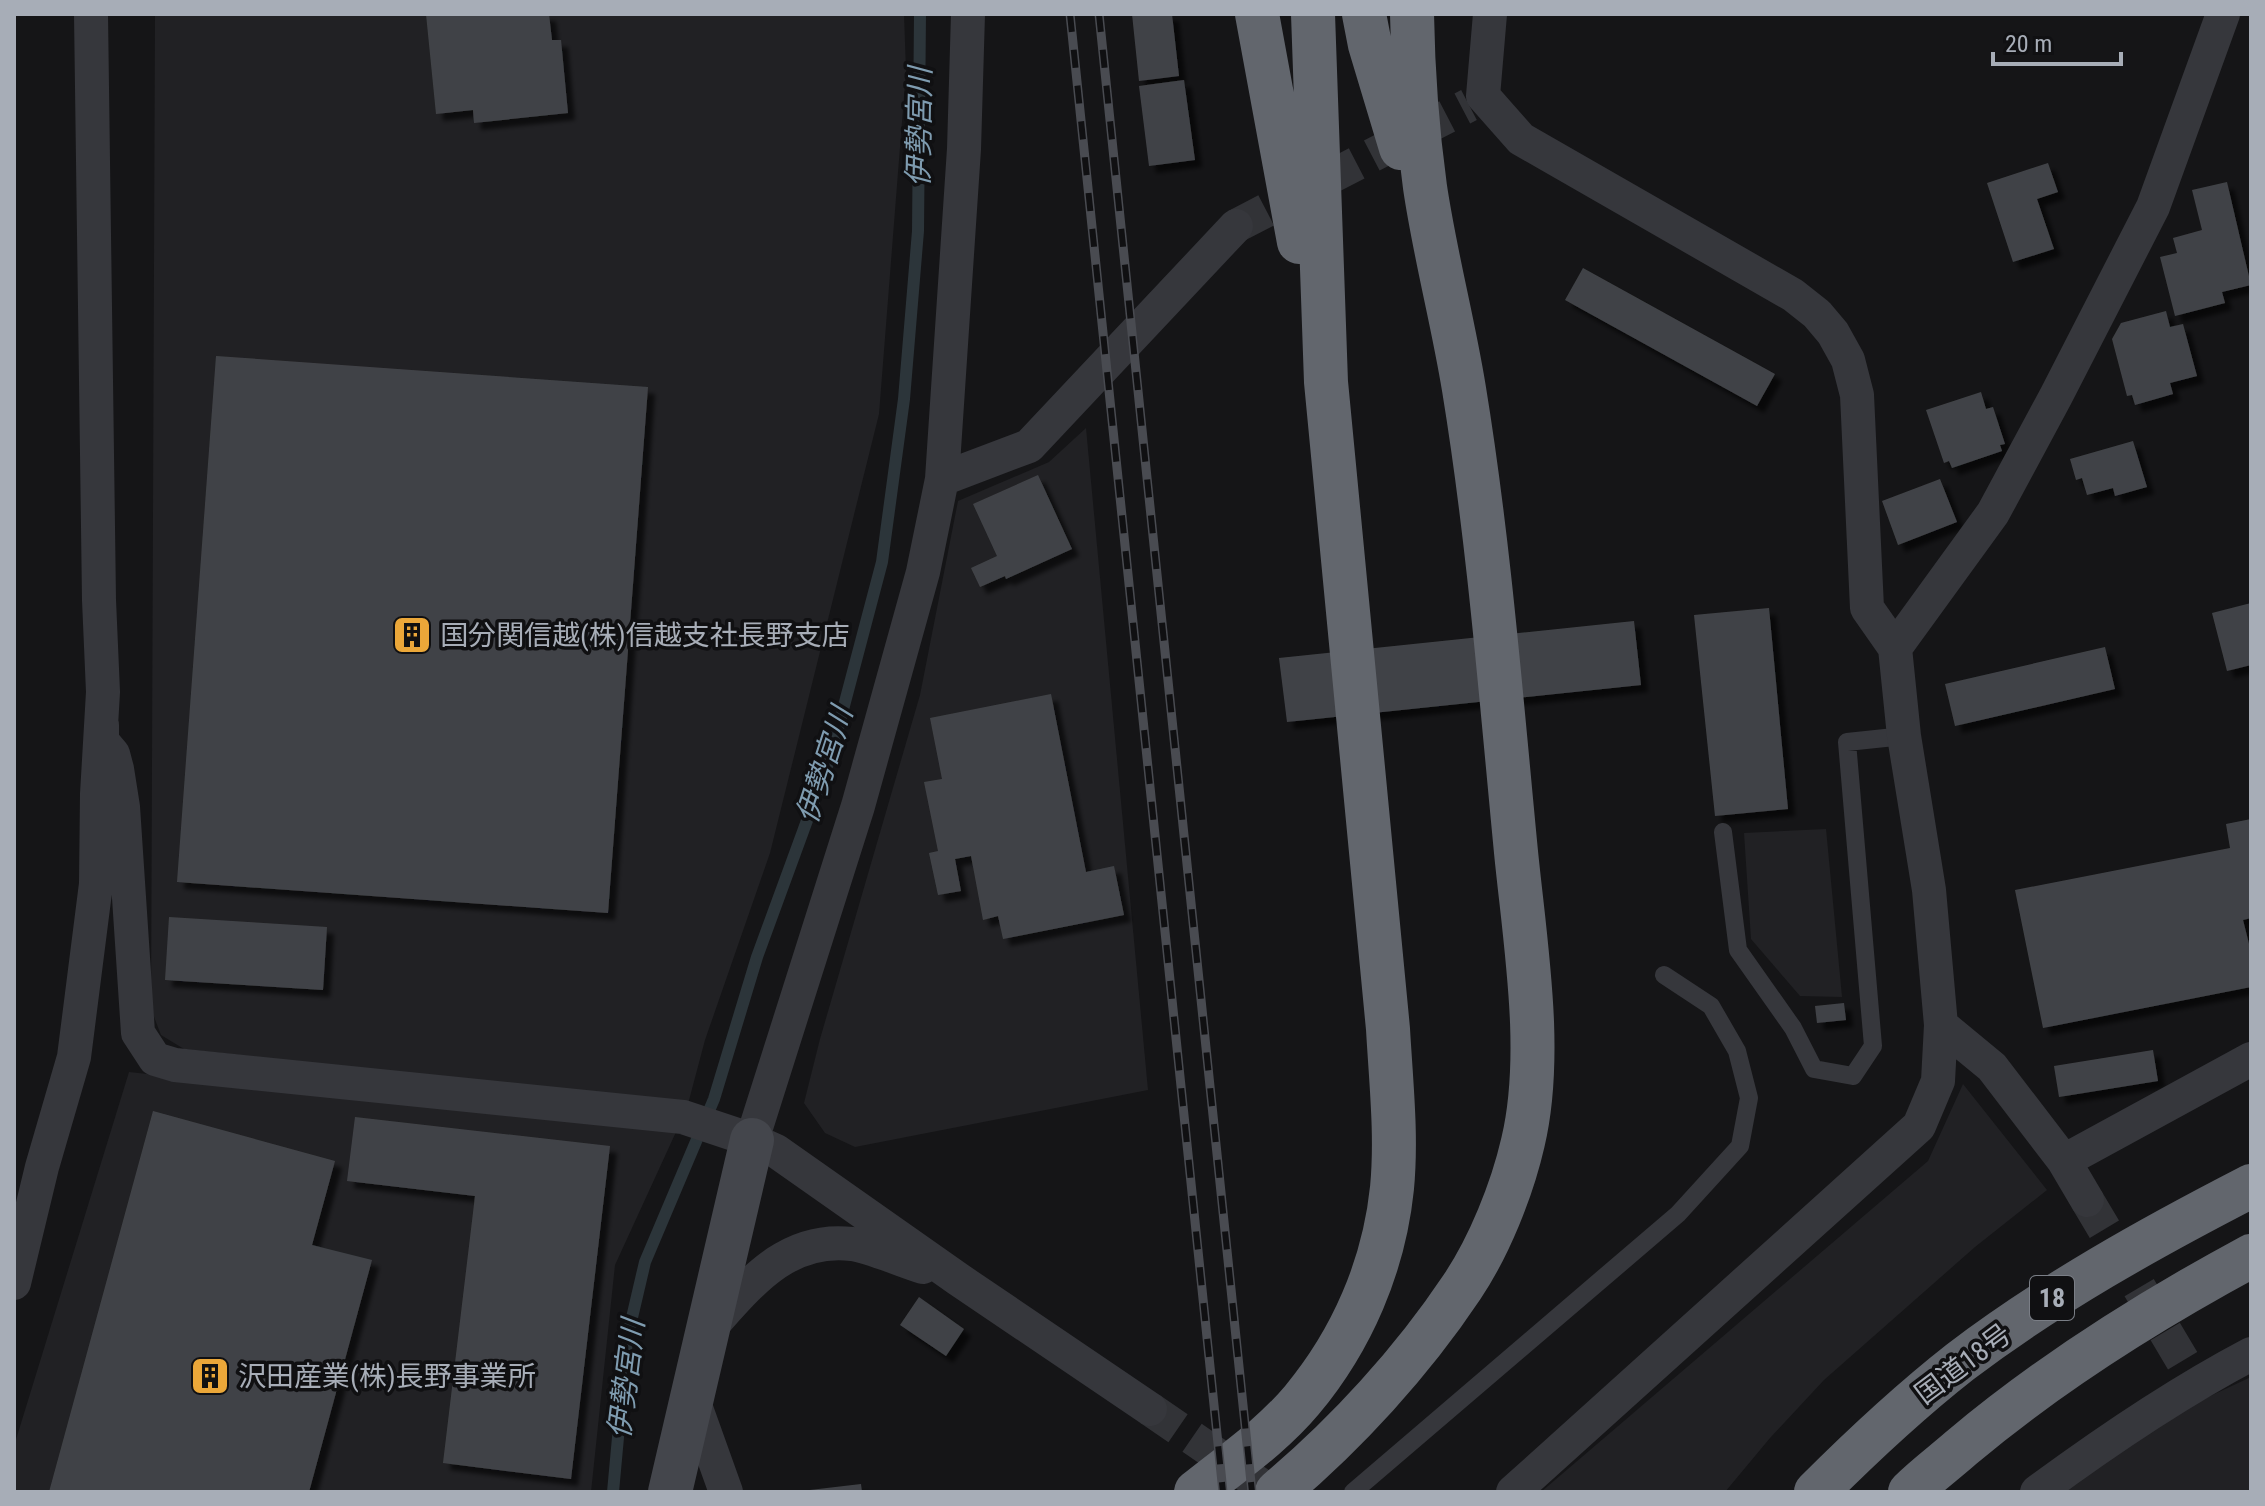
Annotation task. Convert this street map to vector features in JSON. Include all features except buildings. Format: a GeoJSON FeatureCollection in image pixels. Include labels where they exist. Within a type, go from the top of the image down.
{"type":"FeatureCollection","features":[{"type":"Feature","properties":{"kind":"highway"},"geometry":{"type":"LineString","coordinates":[[1257,14],[1326,382]]}},
{"type":"Feature","properties":{"kind":"highway"},"geometry":{"type":"LineString","coordinates":[[1196,1492],[1262,1440],[1301,1401],[1337,1354],[1363,1302],[1381,1248],[1392,1188],[1393,1116],[1388,1029],[1326,382],[1313,14]]}},
{"type":"Feature","properties":{"kind":"highway"},"geometry":{"type":"LineString","coordinates":[[1364,14],[1388,108],[1442,280]]}},
{"type":"Feature","properties":{"kind":"highway"},"geometry":{"type":"LineString","coordinates":[[1277,1492],[1313,1462],[1360,1414],[1413,1352],[1463,1286],[1499,1217],[1523,1142],[1534,1070],[1525,944],[1476,467],[1425,189],[1416,121],[1412,14]]}},
{"type":"Feature","properties":{"kind":"highway","name":"国道18号"},"geometry":{"type":"LineString","coordinates":[[1816,1492],[1871,1437],[1960,1362],[2055,1296],[2154,1237],[2251,1186]]}},
{"type":"Feature","properties":{"kind":"highway","name":"18"},"geometry":{"type":"LineString","coordinates":[[1910,1492],[2000,1415],[2090,1351],[2180,1294],[2251,1256]]}},
{"type":"Feature","properties":{"kind":"street"},"geometry":{"type":"LineString","coordinates":[[91,14],[102,741],[113,754],[123,807],[138,1033],[155,1059],[175,1065],[683,1117],[736,1134],[776,1151],[1150,1409]]}},
{"type":"Feature","properties":{"kind":"street"},"geometry":{"type":"LineString","coordinates":[[670,1492],[708,1331],[736,1134],[858,806],[923,572],[942,479],[964,149],[968,14]]}},
{"type":"Feature","properties":{"kind":"street"},"geometry":{"type":"LineString","coordinates":[[1490,14],[1476,100],[1521,139],[1793,295],[1817,314],[1833,333],[1848,360],[1857,395],[1867,608],[1895,648],[1904,736],[1929,890],[1941,1025],[1938,1081],[1919,1126],[1513,1492]]}},
{"type":"Feature","properties":{"kind":"street"},"geometry":{"type":"LineString","coordinates":[[1895,648],[1993,513],[2056,396],[2153,207],[2223,14]]}},
{"type":"Feature","properties":{"kind":"street"},"geometry":{"type":"LineString","coordinates":[[942,479],[1029,446],[1236,226]]}},
{"type":"Feature","properties":{"kind":"street"},"geometry":{"type":"LineString","coordinates":[[14,1283],[42,1167],[74,1057],[96,884],[102,725]]}},
{"type":"Feature","properties":{"kind":"street"},"geometry":{"type":"LineString","coordinates":[[1941,1025],[1992,1067],[2064,1161],[2087,1200]]}},
{"type":"Feature","properties":{"kind":"street"},"geometry":{"type":"LineString","coordinates":[[2064,1161],[2251,1059]]}},
{"type":"Feature","properties":{"kind":"street"},"geometry":{"type":"LineString","coordinates":[[708,1331],[755,1278],[782,1257],[817,1245],[852,1244],[958,1279]]}},
{"type":"Feature","properties":{"kind":"street"},"geometry":{"type":"LineString","coordinates":[[2037,1492],[2189,1374],[2251,1354]]}},
{"type":"Feature","properties":{"kind":"street"},"geometry":{"type":"LineString","coordinates":[[692,1397],[726,1492]]}},
{"type":"Feature","properties":{"kind":"lane"},"geometry":{"type":"LineString","coordinates":[[1723,832],[1738,950],[1793,1028],[1814,1069],[1853,1076],[1873,1046],[1847,742],[1904,736]]}},
{"type":"Feature","properties":{"kind":"lane"},"geometry":{"type":"LineString","coordinates":[[1353,1492],[1678,1214],[1740,1146],[1749,1098],[1737,1051],[1711,1006],[1664,975]]}},
{"type":"Feature","properties":{"kind":"shaded area"},"geometry":{"type":"Polygon","coordinates":[[[155,14],[904,14],[906,71],[879,414],[770,853],[705,1040],[688,1104],[184,1049],[161,1035],[151,1009],[155,14]]]}},
{"type":"Feature","properties":{"kind":"shaded area"},"geometry":{"type":"Polygon","coordinates":[[[1086,428],[1148,1090],[855,1147],[825,1133],[804,1103],[920,695],[958,501],[1049,462],[1086,428]]]}},
{"type":"Feature","properties":{"kind":"shaded area"},"geometry":{"type":"Polygon","coordinates":[[[1826,829],[1842,997],[1800,996],[1751,939],[1744,833],[1826,829]]]}},
{"type":"Feature","properties":{"kind":"shaded area"},"geometry":{"type":"Polygon","coordinates":[[[129,1072],[676,1132],[615,1265],[591,1492],[14,1492],[14,1446],[129,1072]]]}},
{"type":"Feature","properties":{"kind":"shaded area"},"geometry":{"type":"Polygon","coordinates":[[[1963,1084],[2047,1190],[1975,1247],[1824,1380],[1725,1492],[1541,1492],[1928,1161],[1963,1084]]]}},
{"type":"Feature","properties":{"kind":"shaded area"},"geometry":{"type":"Polygon","coordinates":[[[2251,1377],[2251,1492],[2059,1492],[2176,1412],[2251,1377]]]}},
{"type":"Feature","properties":{"kind":"waterway","name":"伊勢宮川"},"geometry":{"type":"LineString","coordinates":[[613,1492],[627,1339],[645,1262],[714,1099],[757,957],[831,755],[882,562],[904,399],[918,231],[920,14]]}},
{"type":"Feature","properties":{"kind":"tunnel"},"geometry":{"type":"LineString","coordinates":[[1236,226],[1469,105]]}},
{"type":"Feature","properties":{"kind":"tunnel"},"geometry":{"type":"LineString","coordinates":[[2087,1200],[2184,1363]]}},
{"type":"Feature","properties":{"kind":"tunnel"},"geometry":{"type":"LineString","coordinates":[[1150,1409],[1271,1492]]}},
{"type":"Feature","properties":{"kind":"railway"},"geometry":{"type":"LineString","coordinates":[[1070,14],[1223,1492]]}},
{"type":"Feature","properties":{"kind":"railway"},"geometry":{"type":"LineString","coordinates":[[1099,14],[1252,1492]]}},
{"type":"Feature","properties":{"kind":"place","name":"国分関信越(株)信越支社長野支店"},"geometry":{"type":"Point","coordinates":[412,635]}},
{"type":"Feature","properties":{"kind":"place","name":"沢田産業(株)長野事業所"},"geometry":{"type":"Point","coordinates":[210,1376]}}]}
